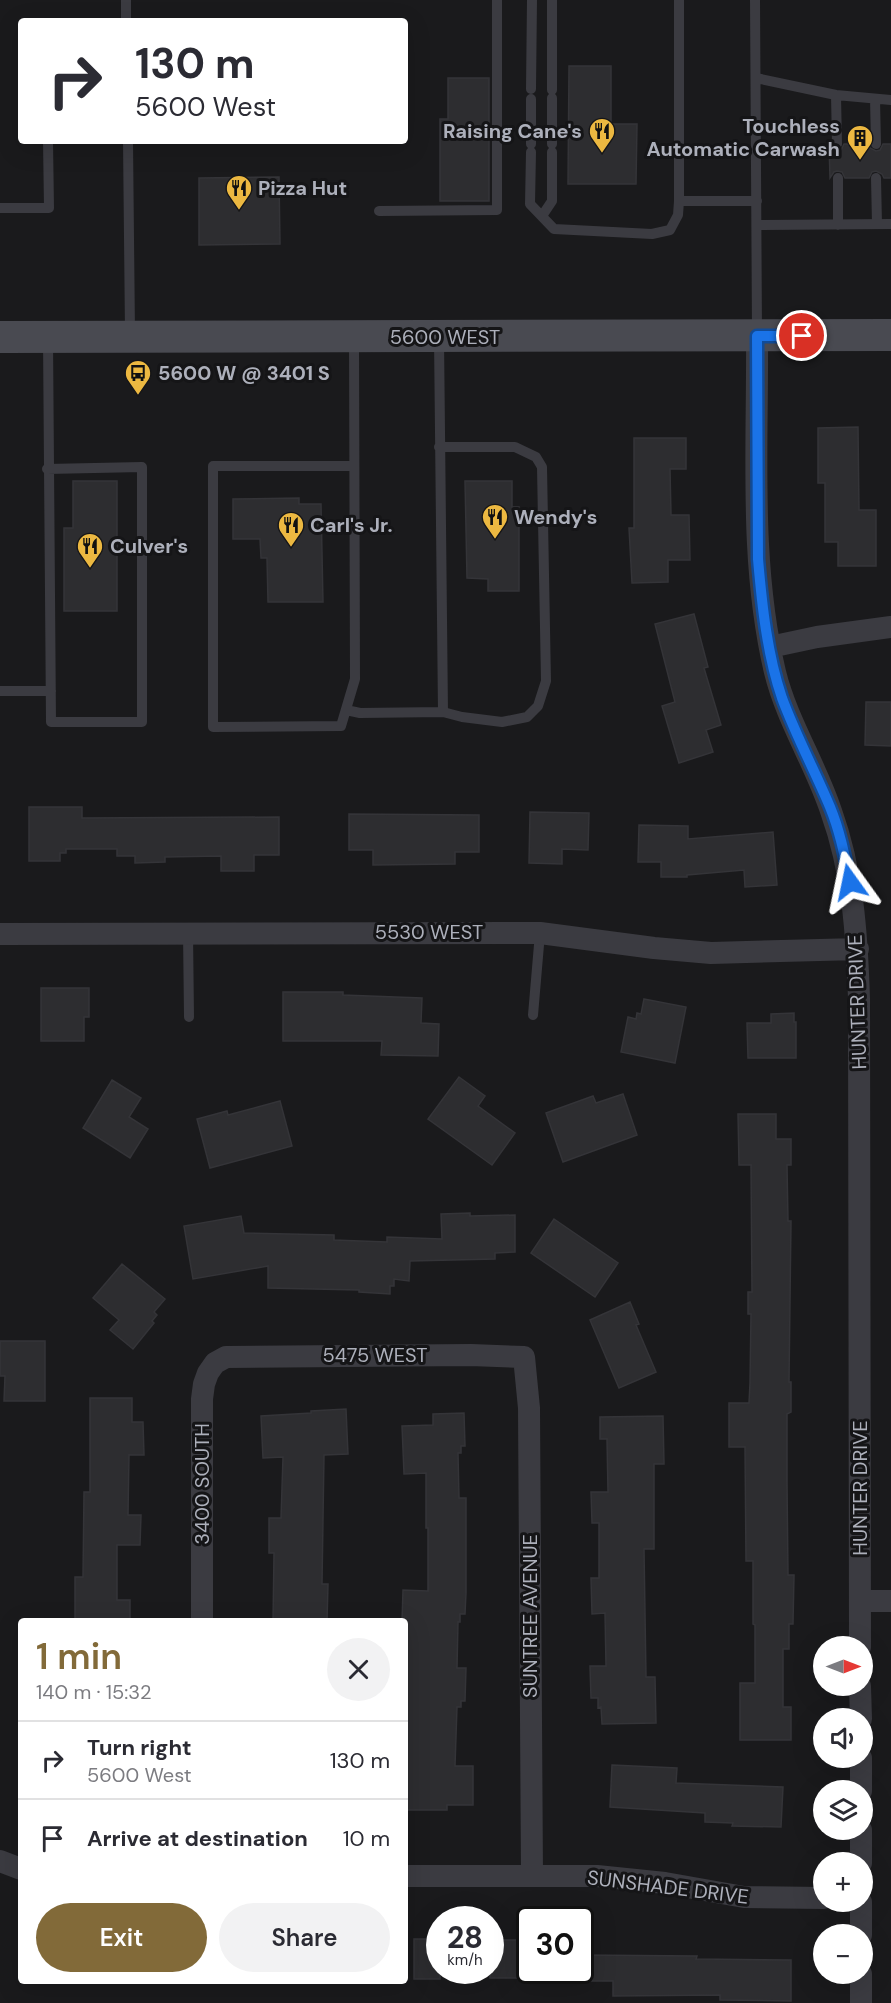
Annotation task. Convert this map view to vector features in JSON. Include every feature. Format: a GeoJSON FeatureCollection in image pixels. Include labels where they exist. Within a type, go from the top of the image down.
{"type":"FeatureCollection","features":[{"type":"Feature","properties":{"kind":"main road","name":"5600 WEST"},"geometry":{"type":"LineString","coordinates":[[0,337],[891,335]]}},
{"type":"Feature","properties":{"kind":"street","name":"HUNTER DRIVE"},"geometry":{"type":"LineString","coordinates":[[757,336],[758,559],[763,614],[781,695],[790,721],[831,808],[853,899],[858,949],[860,1011],[860,1636]]}},
{"type":"Feature","properties":{"kind":"street"},"geometry":{"type":"LineString","coordinates":[[770,646],[891,627]]}},
{"type":"Feature","properties":{"kind":"street","name":"5530 WEST"},"geometry":{"type":"LineString","coordinates":[[0,934],[540,933],[711,953],[858,949]]}},
{"type":"Feature","properties":{"kind":"street","name":"5475 WEST"},"geometry":{"type":"LineString","coordinates":[[226,1357],[471,1355],[524,1357]]}},
{"type":"Feature","properties":{"kind":"street","name":"3400 SOUTH"},"geometry":{"type":"LineString","coordinates":[[202,1618],[202,1399],[208,1373],[215,1363],[226,1357]]}},
{"type":"Feature","properties":{"kind":"street","name":"SUNTREE AVENUE"},"geometry":{"type":"LineString","coordinates":[[524,1357],[530,1408],[532,1876]]}},
{"type":"Feature","properties":{"kind":"street"},"geometry":{"type":"LineString","coordinates":[[860,1601],[891,1601]]}},
{"type":"Feature","properties":{"kind":"street"},"geometry":{"type":"LineString","coordinates":[[0,1861],[18,1868]]}},
{"type":"Feature","properties":{"kind":"street","name":"SUNSHADE DRIVE"},"geometry":{"type":"LineString","coordinates":[[408,1876],[630,1879],[744,1896],[813,1898]]}},
{"type":"Feature","properties":{"kind":"street"},"geometry":{"type":"LineString","coordinates":[[861,1984],[861,2003]]}},
{"type":"Feature","properties":{"kind":"lane"},"geometry":{"type":"LineString","coordinates":[[126,0],[126,18]]}},
{"type":"Feature","properties":{"kind":"lane"},"geometry":{"type":"LineString","coordinates":[[379,211],[497,210],[497,0]]}},
{"type":"Feature","properties":{"kind":"lane"},"geometry":{"type":"LineString","coordinates":[[532,0],[530,204],[554,229],[652,234],[670,230],[678,215],[679,0]]}},
{"type":"Feature","properties":{"kind":"lane"},"geometry":{"type":"LineString","coordinates":[[542,216],[552,201],[552,0]]}},
{"type":"Feature","properties":{"kind":"lane"},"geometry":{"type":"LineString","coordinates":[[755,0],[757,336]]}},
{"type":"Feature","properties":{"kind":"lane"},"geometry":{"type":"LineString","coordinates":[[756,78],[836,95],[891,100]]}},
{"type":"Feature","properties":{"kind":"lane"},"geometry":{"type":"LineString","coordinates":[[836,95],[837,144]]}},
{"type":"Feature","properties":{"kind":"lane"},"geometry":{"type":"LineString","coordinates":[[875,99],[876,144]]}},
{"type":"Feature","properties":{"kind":"lane"},"geometry":{"type":"LineString","coordinates":[[0,208],[49,208],[48,144]]}},
{"type":"Feature","properties":{"kind":"lane"},"geometry":{"type":"LineString","coordinates":[[128,144],[130,338]]}},
{"type":"Feature","properties":{"kind":"lane"},"geometry":{"type":"LineString","coordinates":[[838,178],[838,225]]}},
{"type":"Feature","properties":{"kind":"lane"},"geometry":{"type":"LineString","coordinates":[[876,178],[877,224]]}},
{"type":"Feature","properties":{"kind":"lane"},"geometry":{"type":"LineString","coordinates":[[679,201],[757,201]]}},
{"type":"Feature","properties":{"kind":"lane"},"geometry":{"type":"LineString","coordinates":[[757,225],[891,224]]}},
{"type":"Feature","properties":{"kind":"lane"},"geometry":{"type":"LineString","coordinates":[[439,337],[443,712]]}},
{"type":"Feature","properties":{"kind":"lane"},"geometry":{"type":"LineString","coordinates":[[47,469],[142,467],[142,722],[51,722],[47,469],[48,338]]}},
{"type":"Feature","properties":{"kind":"lane"},"geometry":{"type":"LineString","coordinates":[[354,338],[355,679],[341,726],[213,727],[213,466],[354,466]]}},
{"type":"Feature","properties":{"kind":"lane"},"geometry":{"type":"LineString","coordinates":[[346,710],[360,713],[443,712],[501,722],[527,717],[538,706],[546,681],[542,467],[536,457],[516,447],[439,447]]}},
{"type":"Feature","properties":{"kind":"lane"},"geometry":{"type":"LineString","coordinates":[[0,691],[51,691]]}},
{"type":"Feature","properties":{"kind":"lane"},"geometry":{"type":"LineString","coordinates":[[188,932],[189,1017]]}},
{"type":"Feature","properties":{"kind":"lane"},"geometry":{"type":"LineString","coordinates":[[533,1015],[540,933]]}},
{"type":"Feature","properties":{"kind":"building","name":"Raising Cane's"},"geometry":{"type":"Polygon","coordinates":[[[569,66],[611,66],[611,124],[637,124],[636,184],[568,184],[569,66]]]}},
{"type":"Feature","properties":{"kind":"building"},"geometry":{"type":"Polygon","coordinates":[[[448,78],[489,78],[489,201],[440,201],[440,119],[448,119],[448,78]]]}},
{"type":"Feature","properties":{"kind":"building","name":"Touchless Automatic Carwash"},"geometry":{"type":"Polygon","coordinates":[[[829,144],[837,151],[841,150],[844,144],[869,144],[870,148],[876,151],[880,150],[883,144],[891,144],[891,178],[884,178],[876,171],[872,172],[869,178],[845,178],[842,172],[837,171],[830,178],[829,144]]]}},
{"type":"Feature","properties":{"kind":"building","name":"Pizza Hut"},"geometry":{"type":"Polygon","coordinates":[[[279,177],[280,244],[199,245],[199,178],[279,177]]]}},
{"type":"Feature","properties":{"kind":"building"},"geometry":{"type":"Polygon","coordinates":[[[858,427],[859,510],[876,510],[876,566],[838,566],[838,542],[825,542],[825,483],[818,483],[818,428],[858,427]]]}},
{"type":"Feature","properties":{"kind":"building"},"geometry":{"type":"Polygon","coordinates":[[[634,438],[686,438],[686,469],[670,469],[671,515],[689,515],[690,560],[668,560],[668,582],[632,583],[629,528],[634,528],[634,438]]]}},
{"type":"Feature","properties":{"kind":"building","name":"Culver's"},"geometry":{"type":"Polygon","coordinates":[[[73,481],[117,481],[117,611],[64,611],[64,528],[73,528],[73,481]]]}},
{"type":"Feature","properties":{"kind":"building","name":"Wendy's"},"geometry":{"type":"Polygon","coordinates":[[[465,481],[512,481],[512,507],[519,507],[519,591],[488,591],[488,579],[467,578],[465,481]]]}},
{"type":"Feature","properties":{"kind":"building","name":"Carl's Jr."},"geometry":{"type":"Polygon","coordinates":[[[299,498],[299,504],[321,504],[323,602],[268,602],[267,558],[261,558],[260,539],[233,539],[233,499],[299,498]]]}},
{"type":"Feature","properties":{"kind":"building"},"geometry":{"type":"Polygon","coordinates":[[[694,614],[708,667],[704,668],[721,725],[706,730],[713,752],[679,763],[662,706],[675,702],[655,624],[694,614]]]}},
{"type":"Feature","properties":{"kind":"building"},"geometry":{"type":"Polygon","coordinates":[[[866,702],[891,702],[891,746],[865,745],[866,702]]]}},
{"type":"Feature","properties":{"kind":"building"},"geometry":{"type":"Polygon","coordinates":[[[29,807],[82,807],[82,818],[279,817],[279,855],[254,855],[254,871],[221,871],[221,856],[165,857],[165,862],[135,863],[135,856],[117,856],[117,849],[66,849],[66,853],[60,853],[60,861],[29,861],[29,807]]]}},
{"type":"Feature","properties":{"kind":"building"},"geometry":{"type":"Polygon","coordinates":[[[530,812],[589,813],[588,850],[562,849],[562,864],[529,863],[530,812]]]}},
{"type":"Feature","properties":{"kind":"building"},"geometry":{"type":"Polygon","coordinates":[[[349,814],[479,815],[479,852],[455,852],[455,864],[373,865],[373,850],[349,850],[349,814]]]}},
{"type":"Feature","properties":{"kind":"building"},"geometry":{"type":"Polygon","coordinates":[[[639,825],[688,826],[688,839],[773,832],[777,885],[745,887],[744,870],[687,875],[687,877],[661,877],[661,862],[638,862],[639,825]]]}},
{"type":"Feature","properties":{"kind":"building"},"geometry":{"type":"Polygon","coordinates":[[[41,988],[89,988],[89,1017],[84,1017],[84,1041],[41,1041],[41,988]]]}},
{"type":"Feature","properties":{"kind":"building"},"geometry":{"type":"Polygon","coordinates":[[[283,992],[343,992],[343,995],[422,998],[421,1023],[439,1024],[438,1056],[381,1055],[382,1041],[283,1041],[283,992]]]}},
{"type":"Feature","properties":{"kind":"building"},"geometry":{"type":"Polygon","coordinates":[[[644,999],[686,1007],[675,1063],[621,1052],[628,1017],[636,1019],[637,1013],[641,1014],[644,999]]]}},
{"type":"Feature","properties":{"kind":"building"},"geometry":{"type":"Polygon","coordinates":[[[794,1013],[796,1058],[748,1058],[747,1023],[771,1023],[771,1014],[794,1013]]]}},
{"type":"Feature","properties":{"kind":"building"},"geometry":{"type":"Polygon","coordinates":[[[459,1077],[485,1096],[478,1106],[515,1133],[492,1165],[428,1119],[459,1077]]]}},
{"type":"Feature","properties":{"kind":"building"},"geometry":{"type":"Polygon","coordinates":[[[112,1080],[141,1098],[129,1117],[148,1129],[130,1158],[83,1128],[112,1080]]]}},
{"type":"Feature","properties":{"kind":"building"},"geometry":{"type":"Polygon","coordinates":[[[623,1094],[637,1135],[563,1162],[546,1113],[593,1096],[596,1103],[623,1094]]]}},
{"type":"Feature","properties":{"kind":"building"},"geometry":{"type":"Polygon","coordinates":[[[280,1101],[292,1146],[210,1168],[197,1119],[227,1111],[228,1115],[280,1101]]]}},
{"type":"Feature","properties":{"kind":"building"},"geometry":{"type":"Polygon","coordinates":[[[738,1114],[776,1114],[776,1139],[791,1139],[791,1165],[787,1165],[788,1221],[791,1221],[789,1382],[791,1382],[791,1412],[787,1414],[787,1482],[788,1575],[794,1575],[793,1624],[789,1624],[789,1649],[783,1649],[783,1707],[791,1707],[791,1740],[740,1740],[740,1683],[755,1683],[755,1625],[753,1624],[753,1561],[746,1561],[745,1447],[729,1447],[729,1403],[749,1403],[750,1383],[751,1314],[748,1314],[748,1292],[752,1292],[751,1165],[739,1165],[738,1114]]]}},
{"type":"Feature","properties":{"kind":"building"},"geometry":{"type":"Polygon","coordinates":[[[470,1213],[470,1216],[515,1215],[515,1252],[495,1253],[495,1259],[410,1261],[409,1281],[394,1279],[394,1286],[390,1286],[390,1294],[359,1292],[359,1290],[268,1288],[268,1266],[193,1279],[184,1226],[241,1216],[244,1233],[334,1235],[334,1240],[387,1242],[387,1237],[442,1239],[441,1214],[470,1213]]]}},
{"type":"Feature","properties":{"kind":"building"},"geometry":{"type":"Polygon","coordinates":[[[554,1219],[618,1263],[595,1297],[531,1253],[554,1219]]]}},
{"type":"Feature","properties":{"kind":"building"},"geometry":{"type":"Polygon","coordinates":[[[122,1264],[165,1299],[154,1312],[157,1315],[152,1321],[154,1323],[133,1349],[110,1330],[119,1320],[93,1298],[122,1264]]]}},
{"type":"Feature","properties":{"kind":"building"},"geometry":{"type":"Polygon","coordinates":[[[630,1302],[639,1324],[636,1325],[656,1372],[619,1388],[590,1320],[630,1302]]]}},
{"type":"Feature","properties":{"kind":"building"},"geometry":{"type":"Polygon","coordinates":[[[0,1341],[45,1341],[45,1401],[4,1401],[5,1376],[0,1376],[0,1341]]]}},
{"type":"Feature","properties":{"kind":"building"},"geometry":{"type":"Polygon","coordinates":[[[90,1398],[132,1398],[132,1422],[143,1422],[144,1455],[129,1455],[128,1515],[141,1515],[140,1545],[117,1545],[117,1600],[130,1600],[130,1618],[75,1618],[75,1577],[83,1577],[84,1492],[90,1492],[90,1398]]]}},
{"type":"Feature","properties":{"kind":"building"},"geometry":{"type":"Polygon","coordinates":[[[346,1409],[348,1454],[324,1455],[322,1584],[328,1584],[327,1618],[273,1618],[274,1553],[269,1553],[269,1518],[281,1518],[283,1457],[263,1458],[261,1416],[311,1413],[311,1411],[346,1409]]]}},
{"type":"Feature","properties":{"kind":"building"},"geometry":{"type":"Polygon","coordinates":[[[464,1413],[465,1446],[461,1446],[461,1453],[458,1453],[459,1498],[466,1498],[466,1593],[465,1614],[460,1614],[460,1622],[458,1622],[457,1668],[466,1668],[465,1701],[461,1701],[461,1707],[457,1707],[455,1766],[473,1766],[473,1805],[447,1805],[447,1810],[408,1810],[408,1618],[402,1618],[403,1590],[428,1591],[428,1528],[426,1528],[426,1473],[404,1474],[402,1426],[433,1425],[433,1414],[464,1413]]]}},
{"type":"Feature","properties":{"kind":"building"},"geometry":{"type":"Polygon","coordinates":[[[663,1416],[664,1464],[654,1464],[654,1549],[644,1549],[646,1677],[655,1677],[656,1723],[602,1724],[598,1698],[591,1698],[590,1666],[606,1666],[605,1613],[592,1614],[591,1578],[599,1578],[599,1523],[592,1523],[591,1492],[608,1492],[607,1439],[600,1439],[600,1417],[663,1416]]]}},
{"type":"Feature","properties":{"kind":"building"},"geometry":{"type":"Polygon","coordinates":[[[612,1765],[677,1768],[676,1783],[783,1787],[781,1827],[732,1826],[733,1823],[705,1822],[705,1813],[610,1807],[612,1765]]]}},
{"type":"Feature","properties":{"kind":"building"},"geometry":{"type":"Polygon","coordinates":[[[414,1939],[426,1939],[426,1979],[414,1979],[414,1939]]]}},
{"type":"Feature","properties":{"kind":"building"},"geometry":{"type":"Polygon","coordinates":[[[504,1940],[516,1940],[516,1978],[504,1978],[504,1940]]]}},
{"type":"Feature","properties":{"kind":"building"},"geometry":{"type":"Polygon","coordinates":[[[594,1955],[791,1960],[791,2001],[720,2000],[720,1995],[613,1996],[613,1981],[594,1981],[594,1955]]]}},
{"type":"Feature","properties":{"kind":"place","name":"Raising Cane's"},"geometry":{"type":"Point","coordinates":[602,154]}},
{"type":"Feature","properties":{"kind":"place","name":"Touchless Automatic Carwash"},"geometry":{"type":"Point","coordinates":[860,161]}},
{"type":"Feature","properties":{"kind":"place","name":"Pizza Hut"},"geometry":{"type":"Point","coordinates":[239,211]}},
{"type":"Feature","properties":{"kind":"place","name":"5600 W @ 3401 S"},"geometry":{"type":"Point","coordinates":[138,396]}},
{"type":"Feature","properties":{"kind":"place","name":"Wendy's"},"geometry":{"type":"Point","coordinates":[495,540]}},
{"type":"Feature","properties":{"kind":"place","name":"Carl's Jr."},"geometry":{"type":"Point","coordinates":[291,548]}},
{"type":"Feature","properties":{"kind":"place","name":"Culver's"},"geometry":{"type":"Point","coordinates":[90,569]}},
{"type":"Feature","properties":{"kind":"route"},"geometry":{"type":"LineString","coordinates":[[802,336],[757,336],[760,587],[763,614],[781,695],[790,721],[831,808],[850,882]]}}]}
